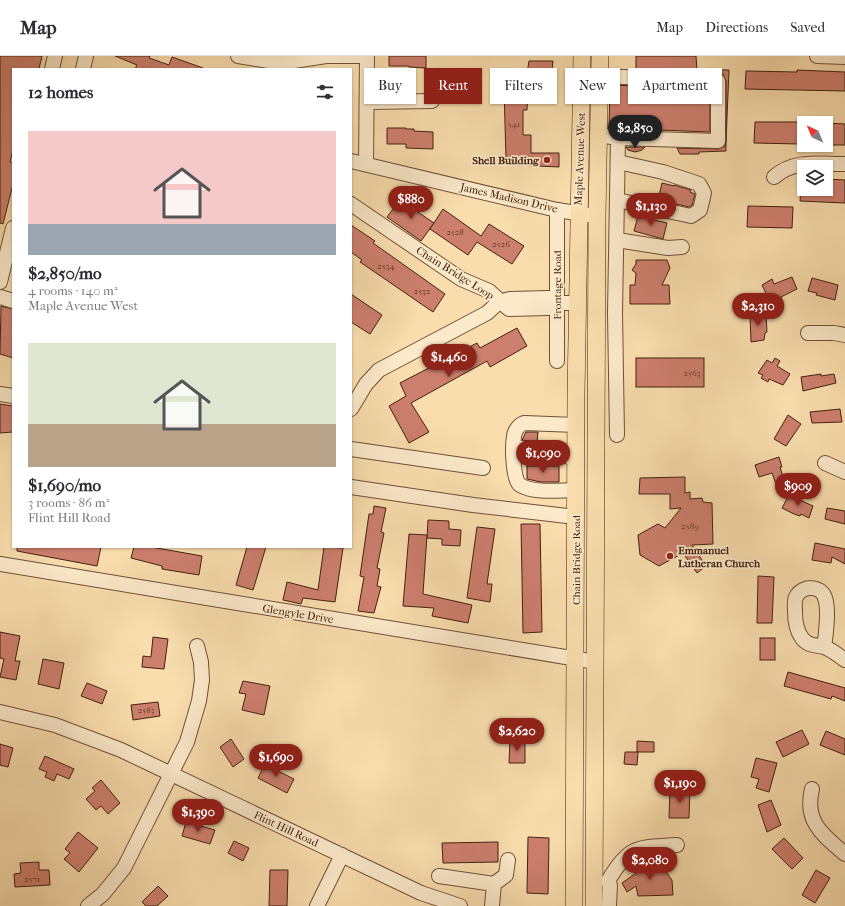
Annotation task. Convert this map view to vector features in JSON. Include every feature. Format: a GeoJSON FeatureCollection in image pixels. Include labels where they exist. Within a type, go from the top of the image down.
{"type":"FeatureCollection","features":[{"type":"Feature","properties":{"kind":"main road","name":"Maple Avenue West"},"geometry":{"type":"LineString","coordinates":[[578,214],[582,56]]}},
{"type":"Feature","properties":{"kind":"main road","name":"Maple Avenue West"},"geometry":{"type":"LineString","coordinates":[[600,56],[600,68]]}},
{"type":"Feature","properties":{"kind":"main road","name":"Maple Avenue West"},"geometry":{"type":"LineString","coordinates":[[597,216],[600,104]]}},
{"type":"Feature","properties":{"kind":"main road","name":"Chain Bridge Road"},"geometry":{"type":"LineString","coordinates":[[574,906],[578,214]]}},
{"type":"Feature","properties":{"kind":"main road","name":"Chain Bridge Road"},"geometry":{"type":"LineString","coordinates":[[594,906],[601,880],[596,662],[597,216]]}},
{"type":"Feature","properties":{"kind":"main road"},"geometry":{"type":"LineString","coordinates":[[562,906],[574,883]]}},
{"type":"Feature","properties":{"kind":"street"},"geometry":{"type":"LineString","coordinates":[[52,68],[55,56]]}},
{"type":"Feature","properties":{"kind":"street"},"geometry":{"type":"LineString","coordinates":[[83,68],[86,56]]}},
{"type":"Feature","properties":{"kind":"street"},"geometry":{"type":"LineString","coordinates":[[238,56],[281,63],[326,56],[367,56],[367,68]]}},
{"type":"Feature","properties":{"kind":"street"},"geometry":{"type":"LineString","coordinates":[[817,56],[845,56]]}},
{"type":"Feature","properties":{"kind":"street"},"geometry":{"type":"LineString","coordinates":[[599,135],[618,138],[718,140],[718,81],[620,77]]}},
{"type":"Feature","properties":{"kind":"street"},"geometry":{"type":"LineString","coordinates":[[366,164],[368,104]]}},
{"type":"Feature","properties":{"kind":"street"},"geometry":{"type":"LineString","coordinates":[[617,435],[615,313],[618,138]]}},
{"type":"Feature","properties":{"kind":"street","name":"James Madison Drive"},"geometry":{"type":"LineString","coordinates":[[352,161],[557,210],[597,216]]}},
{"type":"Feature","properties":{"kind":"street"},"geometry":{"type":"LineString","coordinates":[[616,200],[692,216],[700,210],[704,193],[699,184],[663,172],[618,162]]}},
{"type":"Feature","properties":{"kind":"street"},"geometry":{"type":"LineString","coordinates":[[774,177],[789,167],[800,164],[845,164]]}},
{"type":"Feature","properties":{"kind":"street","name":"Chain Bridge Loop"},"geometry":{"type":"LineString","coordinates":[[352,205],[461,279],[495,295],[499,302],[509,309],[548,308],[557,303],[577,303]]}},
{"type":"Feature","properties":{"kind":"street","name":"Frontage Road"},"geometry":{"type":"LineString","coordinates":[[557,210],[557,361]]}},
{"type":"Feature","properties":{"kind":"street"},"geometry":{"type":"LineString","coordinates":[[0,282],[12,232]]}},
{"type":"Feature","properties":{"kind":"street"},"geometry":{"type":"LineString","coordinates":[[617,240],[668,248],[682,247]]}},
{"type":"Feature","properties":{"kind":"street"},"geometry":{"type":"LineString","coordinates":[[0,297],[12,301]]}},
{"type":"Feature","properties":{"kind":"street","name":"Chain Bridge Loop"},"geometry":{"type":"LineString","coordinates":[[352,407],[366,384],[379,370],[488,313],[499,302]]}},
{"type":"Feature","properties":{"kind":"street"},"geometry":{"type":"LineString","coordinates":[[808,333],[834,333],[845,335]]}},
{"type":"Feature","properties":{"kind":"street"},"geometry":{"type":"LineString","coordinates":[[0,394],[12,396]]}},
{"type":"Feature","properties":{"kind":"street"},"geometry":{"type":"LineString","coordinates":[[576,425],[524,423],[518,427],[514,437],[513,469],[517,483],[520,486],[536,490],[576,490]]}},
{"type":"Feature","properties":{"kind":"street"},"geometry":{"type":"LineString","coordinates":[[514,447],[576,458]]}},
{"type":"Feature","properties":{"kind":"street"},"geometry":{"type":"LineString","coordinates":[[352,449],[483,468]]}},
{"type":"Feature","properties":{"kind":"street"},"geometry":{"type":"LineString","coordinates":[[825,463],[845,472]]}},
{"type":"Feature","properties":{"kind":"street"},"geometry":{"type":"LineString","coordinates":[[352,487],[473,505],[576,517]]}},
{"type":"Feature","properties":{"kind":"street","name":"Glengyle Drive"},"geometry":{"type":"LineString","coordinates":[[0,564],[576,660],[596,662]]}},
{"type":"Feature","properties":{"kind":"street"},"geometry":{"type":"LineString","coordinates":[[88,906],[103,894],[124,868],[187,742],[199,701],[201,662],[197,646]]}},
{"type":"Feature","properties":{"kind":"street"},"geometry":{"type":"LineString","coordinates":[[824,647],[845,660]]}},
{"type":"Feature","properties":{"kind":"street","name":"Flint Hill Road"},"geometry":{"type":"LineString","coordinates":[[0,712],[55,725],[85,735],[171,774],[421,893],[460,906]]}},
{"type":"Feature","properties":{"kind":"street"},"geometry":{"type":"LineString","coordinates":[[812,790],[810,799],[812,819],[822,833],[845,854]]}},
{"type":"Feature","properties":{"kind":"street"},"geometry":{"type":"LineString","coordinates":[[609,906],[610,885],[601,880],[623,858],[638,848],[677,845]]}},
{"type":"Feature","properties":{"kind":"street"},"geometry":{"type":"LineString","coordinates":[[317,906],[342,855]]}},
{"type":"Feature","properties":{"kind":"street"},"geometry":{"type":"LineString","coordinates":[[439,876],[494,884],[506,875],[508,860]]}},
{"type":"Feature","properties":{"kind":"street"},"geometry":{"type":"LineString","coordinates":[[492,906],[494,884]]}},
{"type":"Feature","properties":{"kind":"building"},"geometry":{"type":"Polygon","coordinates":[[[0,56],[42,56],[39,68],[12,68],[12,154],[10,162],[12,162],[12,188],[3,224],[0,223],[0,56]]]}},
{"type":"Feature","properties":{"kind":"building"},"geometry":{"type":"Polygon","coordinates":[[[115,56],[150,56],[149,58],[169,65],[172,57],[203,68],[136,68],[137,65],[115,56]]]}},
{"type":"Feature","properties":{"kind":"building"},"geometry":{"type":"Polygon","coordinates":[[[389,56],[426,56],[426,68],[389,66],[389,56]]]}},
{"type":"Feature","properties":{"kind":"building"},"geometry":{"type":"Polygon","coordinates":[[[636,56],[696,56],[697,68],[636,68],[636,56]]]}},
{"type":"Feature","properties":{"kind":"building"},"geometry":{"type":"Polygon","coordinates":[[[529,61],[553,61],[552,68],[528,68],[529,61]]]}},
{"type":"Feature","properties":{"kind":"building"},"geometry":{"type":"Polygon","coordinates":[[[722,70],[729,70],[726,141],[726,81],[722,70]]]}},
{"type":"Feature","properties":{"kind":"building"},"geometry":{"type":"Polygon","coordinates":[[[797,70],[845,72],[845,91],[745,89],[746,71],[797,72],[797,70]]]}},
{"type":"Feature","properties":{"kind":"building"},"geometry":{"type":"Polygon","coordinates":[[[620,85],[628,86],[628,104],[710,104],[710,132],[609,128],[610,104],[620,104],[620,85]]]}},
{"type":"Feature","properties":{"kind":"building"},"geometry":{"type":"Polygon","coordinates":[[[504,104],[527,104],[527,110],[523,110],[523,135],[531,135],[531,153],[559,153],[559,167],[516,165],[516,160],[506,159],[504,104]]]}},
{"type":"Feature","properties":{"kind":"building"},"geometry":{"type":"Polygon","coordinates":[[[755,122],[797,122],[797,144],[754,143],[755,122]]]}},
{"type":"Feature","properties":{"kind":"building"},"geometry":{"type":"Polygon","coordinates":[[[833,123],[845,124],[845,145],[833,145],[833,123]]]}},
{"type":"Feature","properties":{"kind":"building"},"geometry":{"type":"Polygon","coordinates":[[[387,128],[406,128],[414,129],[414,131],[433,132],[433,149],[406,148],[406,144],[387,144],[387,128]]]}},
{"type":"Feature","properties":{"kind":"building"},"geometry":{"type":"Polygon","coordinates":[[[726,141],[726,151],[699,152],[699,154],[680,154],[677,148],[718,149],[725,146],[726,141]]]}},
{"type":"Feature","properties":{"kind":"building"},"geometry":{"type":"Polygon","coordinates":[[[626,147],[645,147],[642,150],[635,152],[628,150],[626,147]]]}},
{"type":"Feature","properties":{"kind":"building"},"geometry":{"type":"Polygon","coordinates":[[[833,179],[845,180],[845,203],[800,201],[800,196],[833,196],[833,179]]]}},
{"type":"Feature","properties":{"kind":"building"},"geometry":{"type":"Polygon","coordinates":[[[662,183],[691,190],[690,192],[695,194],[692,205],[689,207],[658,200],[662,183]]]}},
{"type":"Feature","properties":{"kind":"building"},"geometry":{"type":"Polygon","coordinates":[[[400,200],[434,223],[421,241],[387,217],[400,200]]]}},
{"type":"Feature","properties":{"kind":"building"},"geometry":{"type":"Polygon","coordinates":[[[748,206],[793,207],[792,228],[747,227],[748,206]]]}},
{"type":"Feature","properties":{"kind":"building"},"geometry":{"type":"Polygon","coordinates":[[[443,209],[481,236],[489,224],[524,246],[512,264],[477,242],[468,255],[430,229],[443,209]]]}},
{"type":"Feature","properties":{"kind":"building"},"geometry":{"type":"Polygon","coordinates":[[[638,216],[667,223],[663,239],[634,231],[638,216]]]}},
{"type":"Feature","properties":{"kind":"building"},"geometry":{"type":"Polygon","coordinates":[[[352,226],[375,241],[373,243],[445,294],[433,312],[360,262],[362,260],[352,253],[352,226]]]}},
{"type":"Feature","properties":{"kind":"building"},"geometry":{"type":"Polygon","coordinates":[[[636,260],[667,260],[670,268],[662,285],[669,285],[670,304],[630,304],[630,285],[635,285],[636,273],[632,270],[636,264],[636,260]]]}},
{"type":"Feature","properties":{"kind":"building"},"geometry":{"type":"Polygon","coordinates":[[[792,277],[797,289],[781,297],[782,300],[772,306],[762,285],[772,279],[774,284],[792,277]]]}},
{"type":"Feature","properties":{"kind":"building"},"geometry":{"type":"Polygon","coordinates":[[[812,278],[838,285],[835,300],[816,295],[817,293],[808,291],[812,278]]]}},
{"type":"Feature","properties":{"kind":"building"},"geometry":{"type":"Polygon","coordinates":[[[352,295],[382,315],[370,334],[352,323],[352,295]]]}},
{"type":"Feature","properties":{"kind":"building"},"geometry":{"type":"Polygon","coordinates":[[[1,306],[12,309],[12,358],[0,354],[1,306]]]}},
{"type":"Feature","properties":{"kind":"building"},"geometry":{"type":"Polygon","coordinates":[[[766,313],[767,332],[765,333],[764,340],[751,342],[750,315],[766,313]]]}},
{"type":"Feature","properties":{"kind":"building"},"geometry":{"type":"Polygon","coordinates":[[[517,328],[527,346],[490,367],[487,361],[411,403],[429,432],[409,443],[389,406],[406,396],[400,383],[477,343],[480,348],[517,328]]]}},
{"type":"Feature","properties":{"kind":"building"},"geometry":{"type":"Polygon","coordinates":[[[636,358],[704,358],[704,387],[636,387],[636,358]]]}},
{"type":"Feature","properties":{"kind":"building"},"geometry":{"type":"Polygon","coordinates":[[[775,358],[780,361],[777,366],[790,374],[783,385],[769,379],[768,382],[761,378],[763,375],[758,373],[767,360],[772,363],[775,358]]]}},
{"type":"Feature","properties":{"kind":"building"},"geometry":{"type":"Polygon","coordinates":[[[821,374],[821,376],[834,374],[836,383],[803,391],[801,377],[821,374]]]}},
{"type":"Feature","properties":{"kind":"building"},"geometry":{"type":"Polygon","coordinates":[[[0,404],[12,406],[12,432],[0,433],[0,404]]]}},
{"type":"Feature","properties":{"kind":"building"},"geometry":{"type":"Polygon","coordinates":[[[840,409],[842,422],[812,423],[810,412],[840,409]]]}},
{"type":"Feature","properties":{"kind":"building"},"geometry":{"type":"Polygon","coordinates":[[[788,415],[801,424],[786,446],[774,439],[788,415]]]}},
{"type":"Feature","properties":{"kind":"building"},"geometry":{"type":"Polygon","coordinates":[[[526,432],[538,432],[537,442],[522,440],[526,432]]]}},
{"type":"Feature","properties":{"kind":"building"},"geometry":{"type":"Polygon","coordinates":[[[779,457],[782,467],[780,467],[785,483],[777,487],[772,473],[759,477],[755,465],[779,457]]]}},
{"type":"Feature","properties":{"kind":"building"},"geometry":{"type":"Polygon","coordinates":[[[527,466],[559,466],[559,482],[541,482],[527,479],[527,466]]]}},
{"type":"Feature","properties":{"kind":"building"},"geometry":{"type":"Polygon","coordinates":[[[685,477],[685,493],[690,492],[690,499],[702,498],[703,502],[712,503],[713,544],[692,545],[706,566],[697,573],[683,553],[659,566],[640,555],[638,535],[658,524],[665,528],[681,508],[670,509],[670,494],[639,494],[640,478],[685,477]]]}},
{"type":"Feature","properties":{"kind":"building"},"geometry":{"type":"Polygon","coordinates":[[[789,495],[813,506],[809,518],[801,514],[800,516],[794,514],[782,508],[789,495]]]}},
{"type":"Feature","properties":{"kind":"building"},"geometry":{"type":"Polygon","coordinates":[[[374,506],[386,508],[381,532],[384,533],[377,568],[380,569],[377,586],[381,587],[374,613],[358,611],[364,577],[360,576],[369,514],[373,514],[374,506]]]}},
{"type":"Feature","properties":{"kind":"building"},"geometry":{"type":"Polygon","coordinates":[[[827,508],[845,511],[845,524],[825,519],[827,508]]]}},
{"type":"Feature","properties":{"kind":"building"},"geometry":{"type":"Polygon","coordinates":[[[428,520],[449,521],[449,529],[461,530],[460,546],[442,545],[442,539],[427,538],[428,520]]]}},
{"type":"Feature","properties":{"kind":"building"},"geometry":{"type":"Polygon","coordinates":[[[521,524],[540,524],[542,632],[523,633],[521,524]]]}},
{"type":"Feature","properties":{"kind":"building"},"geometry":{"type":"Polygon","coordinates":[[[477,527],[495,529],[487,584],[492,584],[490,602],[467,598],[477,527]]]}},
{"type":"Feature","properties":{"kind":"building"},"geometry":{"type":"Polygon","coordinates":[[[409,534],[427,535],[423,594],[472,605],[468,623],[432,616],[434,608],[403,606],[409,534]]]}},
{"type":"Feature","properties":{"kind":"building"},"geometry":{"type":"Polygon","coordinates":[[[815,543],[845,549],[845,564],[832,557],[831,563],[812,560],[815,543]]]}},
{"type":"Feature","properties":{"kind":"building"},"geometry":{"type":"Polygon","coordinates":[[[17,548],[101,548],[97,566],[17,551],[17,548]]]}},
{"type":"Feature","properties":{"kind":"building"},"geometry":{"type":"Polygon","coordinates":[[[134,548],[157,548],[202,556],[199,575],[162,569],[162,566],[131,558],[134,548]]]}},
{"type":"Feature","properties":{"kind":"building"},"geometry":{"type":"Polygon","coordinates":[[[247,548],[266,548],[253,590],[236,585],[247,548]]]}},
{"type":"Feature","properties":{"kind":"building"},"geometry":{"type":"Polygon","coordinates":[[[324,548],[343,548],[335,602],[303,598],[301,604],[283,600],[287,582],[318,590],[324,548]]]}},
{"type":"Feature","properties":{"kind":"building"},"geometry":{"type":"Polygon","coordinates":[[[758,576],[774,577],[772,623],[757,623],[758,576]]]}},
{"type":"Feature","properties":{"kind":"building"},"geometry":{"type":"Polygon","coordinates":[[[0,632],[20,636],[15,661],[20,661],[16,680],[0,677],[4,659],[0,658],[0,632]]]}},
{"type":"Feature","properties":{"kind":"building"},"geometry":{"type":"Polygon","coordinates":[[[153,637],[168,639],[164,669],[142,667],[143,656],[151,657],[153,637]]]}},
{"type":"Feature","properties":{"kind":"building"},"geometry":{"type":"Polygon","coordinates":[[[760,638],[775,638],[775,660],[760,660],[760,638]]]}},
{"type":"Feature","properties":{"kind":"building"},"geometry":{"type":"Polygon","coordinates":[[[43,659],[64,663],[59,689],[38,684],[43,659]]]}},
{"type":"Feature","properties":{"kind":"building"},"geometry":{"type":"Polygon","coordinates":[[[788,672],[845,688],[845,701],[832,696],[831,699],[784,686],[788,672]]]}},
{"type":"Feature","properties":{"kind":"building"},"geometry":{"type":"Polygon","coordinates":[[[243,681],[270,686],[264,715],[242,710],[246,694],[239,693],[243,681]]]}},
{"type":"Feature","properties":{"kind":"building"},"geometry":{"type":"Polygon","coordinates":[[[87,683],[107,691],[102,704],[81,696],[87,683]]]}},
{"type":"Feature","properties":{"kind":"building"},"geometry":{"type":"Polygon","coordinates":[[[158,702],[160,716],[133,720],[131,705],[158,702]]]}},
{"type":"Feature","properties":{"kind":"building"},"geometry":{"type":"Polygon","coordinates":[[[802,730],[809,744],[783,757],[776,742],[802,730]]]}},
{"type":"Feature","properties":{"kind":"building"},"geometry":{"type":"Polygon","coordinates":[[[826,731],[845,739],[845,755],[820,745],[826,731]]]}},
{"type":"Feature","properties":{"kind":"building"},"geometry":{"type":"Polygon","coordinates":[[[231,739],[244,759],[233,767],[220,747],[231,739]]]}},
{"type":"Feature","properties":{"kind":"building"},"geometry":{"type":"Polygon","coordinates":[[[510,741],[525,741],[525,763],[509,763],[510,741]]]}},
{"type":"Feature","properties":{"kind":"building"},"geometry":{"type":"Polygon","coordinates":[[[637,741],[654,742],[654,752],[637,752],[637,741]]]}},
{"type":"Feature","properties":{"kind":"building"},"geometry":{"type":"Polygon","coordinates":[[[0,744],[13,748],[8,767],[0,765],[0,744]]]}},
{"type":"Feature","properties":{"kind":"building"},"geometry":{"type":"Polygon","coordinates":[[[625,752],[638,752],[637,765],[624,764],[625,752]]]}},
{"type":"Feature","properties":{"kind":"building"},"geometry":{"type":"Polygon","coordinates":[[[45,756],[74,769],[69,779],[57,774],[54,781],[45,777],[47,772],[39,769],[45,756]]]}},
{"type":"Feature","properties":{"kind":"building"},"geometry":{"type":"Polygon","coordinates":[[[756,758],[777,763],[769,792],[756,788],[759,779],[751,777],[756,758]]]}},
{"type":"Feature","properties":{"kind":"building"},"geometry":{"type":"Polygon","coordinates":[[[266,762],[277,767],[276,770],[294,779],[287,793],[258,778],[266,762]]]}},
{"type":"Feature","properties":{"kind":"building"},"geometry":{"type":"Polygon","coordinates":[[[101,780],[120,803],[108,814],[101,806],[96,810],[86,799],[95,791],[92,788],[101,780]]]}},
{"type":"Feature","properties":{"kind":"building"},"geometry":{"type":"Polygon","coordinates":[[[670,789],[690,789],[689,818],[669,818],[670,789]]]}},
{"type":"Feature","properties":{"kind":"building"},"geometry":{"type":"Polygon","coordinates":[[[771,800],[781,825],[767,832],[758,805],[771,800]]]}},
{"type":"Feature","properties":{"kind":"building"},"geometry":{"type":"Polygon","coordinates":[[[186,822],[215,830],[210,844],[182,836],[186,822]]]}},
{"type":"Feature","properties":{"kind":"building"},"geometry":{"type":"Polygon","coordinates":[[[78,832],[98,848],[79,872],[64,859],[70,853],[65,849],[78,832]]]}},
{"type":"Feature","properties":{"kind":"building"},"geometry":{"type":"Polygon","coordinates":[[[528,837],[549,838],[548,894],[527,893],[528,837]]]}},
{"type":"Feature","properties":{"kind":"building"},"geometry":{"type":"Polygon","coordinates":[[[784,838],[803,858],[792,869],[772,849],[784,838]]]}},
{"type":"Feature","properties":{"kind":"building"},"geometry":{"type":"Polygon","coordinates":[[[234,841],[249,848],[243,861],[228,853],[234,841]]]}},
{"type":"Feature","properties":{"kind":"building"},"geometry":{"type":"Polygon","coordinates":[[[498,842],[498,862],[443,863],[442,843],[498,842]]]}},
{"type":"Feature","properties":{"kind":"building"},"geometry":{"type":"Polygon","coordinates":[[[39,862],[39,870],[49,870],[50,885],[15,887],[14,874],[21,873],[20,863],[39,862]]]}},
{"type":"Feature","properties":{"kind":"building"},"geometry":{"type":"Polygon","coordinates":[[[654,862],[657,867],[661,865],[672,880],[673,895],[638,896],[636,886],[627,892],[622,883],[639,871],[638,869],[646,863],[654,862]]]}},
{"type":"Feature","properties":{"kind":"building"},"geometry":{"type":"Polygon","coordinates":[[[270,870],[288,870],[287,906],[269,906],[270,870]]]}},
{"type":"Feature","properties":{"kind":"building"},"geometry":{"type":"Polygon","coordinates":[[[816,870],[830,878],[815,903],[802,895],[816,870]]]}},
{"type":"Feature","properties":{"kind":"building"},"geometry":{"type":"Polygon","coordinates":[[[158,886],[168,896],[157,906],[146,906],[142,902],[158,886]]]}},
{"type":"Feature","properties":{"kind":"place","name":"Shell Building"},"geometry":{"type":"Point","coordinates":[547,160]}},
{"type":"Feature","properties":{"kind":"place","name":"Emmanuel Lutheran Church"},"geometry":{"type":"Point","coordinates":[670,556]}}]}
